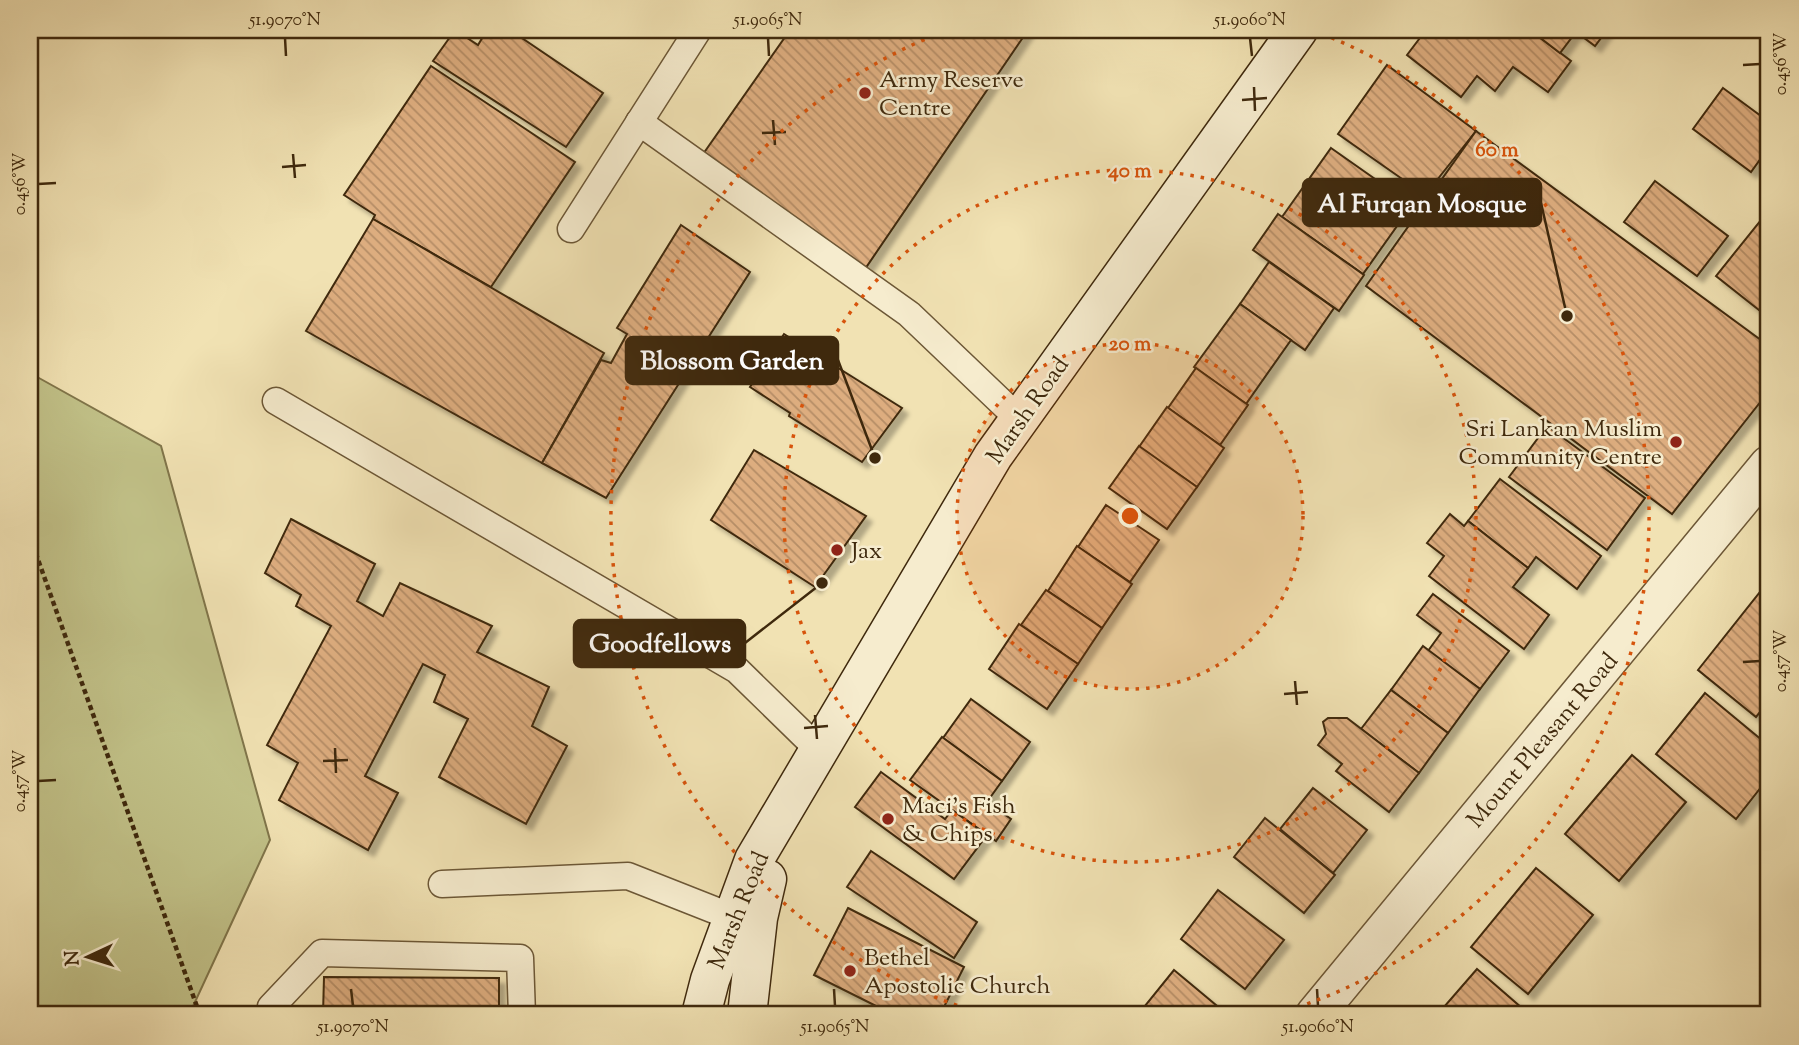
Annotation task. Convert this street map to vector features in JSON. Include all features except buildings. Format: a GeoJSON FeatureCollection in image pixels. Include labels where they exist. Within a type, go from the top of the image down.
{"type":"FeatureCollection","features":[{"type":"Feature","properties":{"kind":"main road","name":"Marsh Road"},"geometry":{"type":"LineString","coordinates":[[701,1015],[710,980],[754,860],[993,456],[1298,30]]}},
{"type":"Feature","properties":{"kind":"main road","name":"Mount Pleasant Road"},"geometry":{"type":"LineString","coordinates":[[1315,1015],[1769,465]]}},
{"type":"Feature","properties":{"kind":"main road","name":"Marsh Road"},"geometry":{"type":"LineString","coordinates":[[747,1015],[758,918],[784,808]]}},
{"type":"Feature","properties":{"kind":"lane"},"geometry":{"type":"LineString","coordinates":[[571,229],[698,30]]}},
{"type":"Feature","properties":{"kind":"lane"},"geometry":{"type":"LineString","coordinates":[[639,122],[909,314],[1019,419]]}},
{"type":"Feature","properties":{"kind":"lane"},"geometry":{"type":"LineString","coordinates":[[276,401],[737,670],[819,750]]}},
{"type":"Feature","properties":{"kind":"lane"},"geometry":{"type":"LineString","coordinates":[[442,884],[628,876],[733,917]]}},
{"type":"Feature","properties":{"kind":"lane"},"geometry":{"type":"LineString","coordinates":[[273,1015],[271,1007],[322,953],[520,958],[522,1015]]}},
{"type":"Feature","properties":{"kind":"path"},"geometry":{"type":"LineString","coordinates":[[30,537],[200,1015]]}},
{"type":"Feature","properties":{"kind":"green space"},"geometry":{"type":"Polygon","coordinates":[[[30,373],[161,446],[270,840],[189,1015],[30,1015],[30,373]]]}},
{"type":"Feature","properties":{"kind":"place","name":"Army Reserve Centre"},"geometry":{"type":"Point","coordinates":[865,93]}},
{"type":"Feature","properties":{"kind":"place","name":"Al Furqan Mosque"},"geometry":{"type":"Point","coordinates":[1567,316]}},
{"type":"Feature","properties":{"kind":"place","name":"Sri Lankan Muslim Community Centre"},"geometry":{"type":"Point","coordinates":[1676,442]}},
{"type":"Feature","properties":{"kind":"place","name":"Blossom Garden"},"geometry":{"type":"Point","coordinates":[875,458]}},
{"type":"Feature","properties":{"kind":"place","name":"Jax"},"geometry":{"type":"Point","coordinates":[837,550]}},
{"type":"Feature","properties":{"kind":"place","name":"Goodfellows"},"geometry":{"type":"Point","coordinates":[822,583]}},
{"type":"Feature","properties":{"kind":"place","name":"Maci's Fish & Chips"},"geometry":{"type":"Point","coordinates":[888,819]}},
{"type":"Feature","properties":{"kind":"place","name":"Bethel Apostolic Church"},"geometry":{"type":"Point","coordinates":[850,971]}}]}
